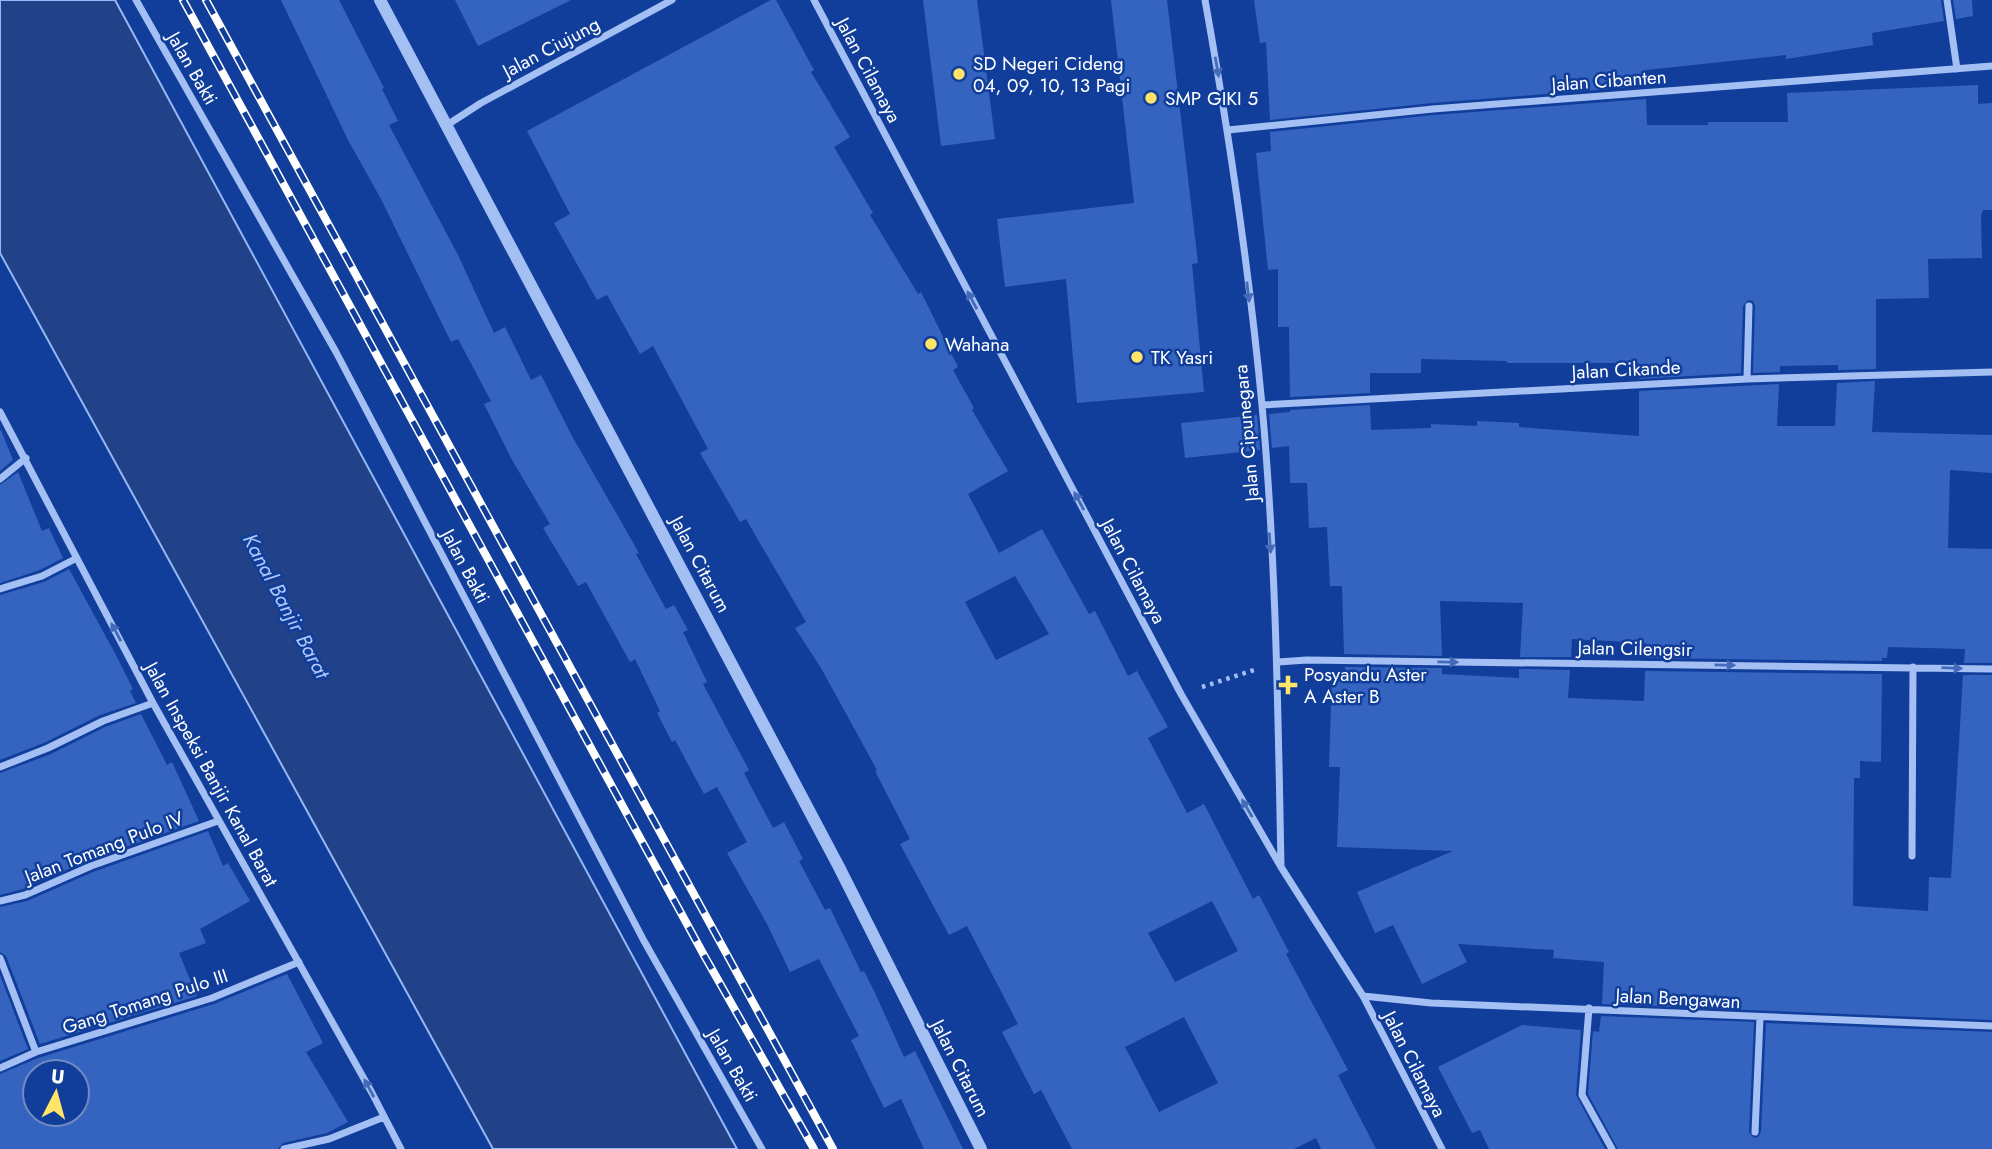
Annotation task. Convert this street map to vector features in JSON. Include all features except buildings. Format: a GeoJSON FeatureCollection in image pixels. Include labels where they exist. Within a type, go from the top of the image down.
{"type":"FeatureCollection","features":[{"type":"Feature","properties":{"kind":"street","name":"Jalan Bakti"},"geometry":{"type":"LineString","coordinates":[[136,0],[336,352],[645,942],[762,1149]]}},
{"type":"Feature","properties":{"kind":"street","name":"Jalan Citarum"},"geometry":{"type":"LineString","coordinates":[[380,0],[839,867],[981,1149]]}},
{"type":"Feature","properties":{"kind":"street","name":"Jalan Ciujung"},"geometry":{"type":"LineString","coordinates":[[447,125],[481,103],[672,0]]}},
{"type":"Feature","properties":{"kind":"street","name":"Jalan Cilamaya"},"geometry":{"type":"LineString","coordinates":[[814,0],[1181,694],[1281,867],[1363,996],[1442,1149]]}},
{"type":"Feature","properties":{"kind":"street","name":"Jalan Cipunegara"},"geometry":{"type":"LineString","coordinates":[[1205,0],[1228,130],[1262,405],[1278,662],[1281,867]]}},
{"type":"Feature","properties":{"kind":"street"},"geometry":{"type":"LineString","coordinates":[[1947,0],[1956,69]]}},
{"type":"Feature","properties":{"kind":"street","name":"Jalan Cibanten"},"geometry":{"type":"LineString","coordinates":[[1228,130],[1433,109],[1992,66]]}},
{"type":"Feature","properties":{"kind":"street"},"geometry":{"type":"LineString","coordinates":[[1747,379],[1749,306]]}},
{"type":"Feature","properties":{"kind":"street","name":"Jalan Cikande"},"geometry":{"type":"LineString","coordinates":[[1262,405],[1747,379],[1992,372]]}},
{"type":"Feature","properties":{"kind":"street","name":"Jalan Inspeksi Banjir Kanal Barat"},"geometry":{"type":"LineString","coordinates":[[0,412],[153,704],[401,1149]]}},
{"type":"Feature","properties":{"kind":"street"},"geometry":{"type":"LineString","coordinates":[[0,479],[26,458]]}},
{"type":"Feature","properties":{"kind":"street"},"geometry":{"type":"LineString","coordinates":[[0,589],[42,576],[77,558]]}},
{"type":"Feature","properties":{"kind":"street","name":"Jalan Cilengsir"},"geometry":{"type":"LineString","coordinates":[[1278,662],[1307,660],[1992,669]]}},
{"type":"Feature","properties":{"kind":"street"},"geometry":{"type":"LineString","coordinates":[[1912,856],[1913,667]]}},
{"type":"Feature","properties":{"kind":"street"},"geometry":{"type":"LineString","coordinates":[[0,767],[48,748],[103,721],[153,704]]}},
{"type":"Feature","properties":{"kind":"street","name":"Jalan Tomang Pulo IV"},"geometry":{"type":"LineString","coordinates":[[0,901],[25,895],[91,866],[218,821]]}},
{"type":"Feature","properties":{"kind":"street"},"geometry":{"type":"LineString","coordinates":[[0,958],[36,1052]]}},
{"type":"Feature","properties":{"kind":"street","name":"Gang Tomang Pulo III"},"geometry":{"type":"LineString","coordinates":[[0,1068],[36,1052],[212,998],[299,962]]}},
{"type":"Feature","properties":{"kind":"street","name":"Jalan Bengawan"},"geometry":{"type":"LineString","coordinates":[[1363,996],[1431,1003],[1992,1026]]}},
{"type":"Feature","properties":{"kind":"street"},"geometry":{"type":"LineString","coordinates":[[1589,1008],[1582,1095],[1612,1149]]}},
{"type":"Feature","properties":{"kind":"street"},"geometry":{"type":"LineString","coordinates":[[1755,1132],[1760,1018]]}},
{"type":"Feature","properties":{"kind":"street"},"geometry":{"type":"LineString","coordinates":[[284,1149],[329,1139],[384,1117]]}},
{"type":"Feature","properties":{"kind":"path"},"geometry":{"type":"LineString","coordinates":[[1181,694],[1278,662]]}},
{"type":"Feature","properties":{"kind":"water","name":"Kanal Banjir Barat"},"geometry":{"type":"Polygon","coordinates":[[[0,0],[115,0],[737,1149],[493,1149],[0,253],[0,0]]]}},
{"type":"Feature","properties":{"kind":"railway"},"geometry":{"type":"LineString","coordinates":[[183,0],[705,957],[814,1149]]}},
{"type":"Feature","properties":{"kind":"railway"},"geometry":{"type":"LineString","coordinates":[[206,0],[833,1149]]}},
{"type":"Feature","properties":{"kind":"place","name":"SD Negeri Cideng 04, 09, 10, 13 Pagi"},"geometry":{"type":"Point","coordinates":[959,74]}},
{"type":"Feature","properties":{"kind":"place","name":"SMP GIKI 5"},"geometry":{"type":"Point","coordinates":[1151,98]}},
{"type":"Feature","properties":{"kind":"place","name":"Wahana"},"geometry":{"type":"Point","coordinates":[931,344]}},
{"type":"Feature","properties":{"kind":"place","name":"TK Yasri"},"geometry":{"type":"Point","coordinates":[1137,357]}},
{"type":"Feature","properties":{"kind":"place","name":"Posyandu Aster A Aster B"},"geometry":{"type":"Point","coordinates":[1288,685]}}]}
